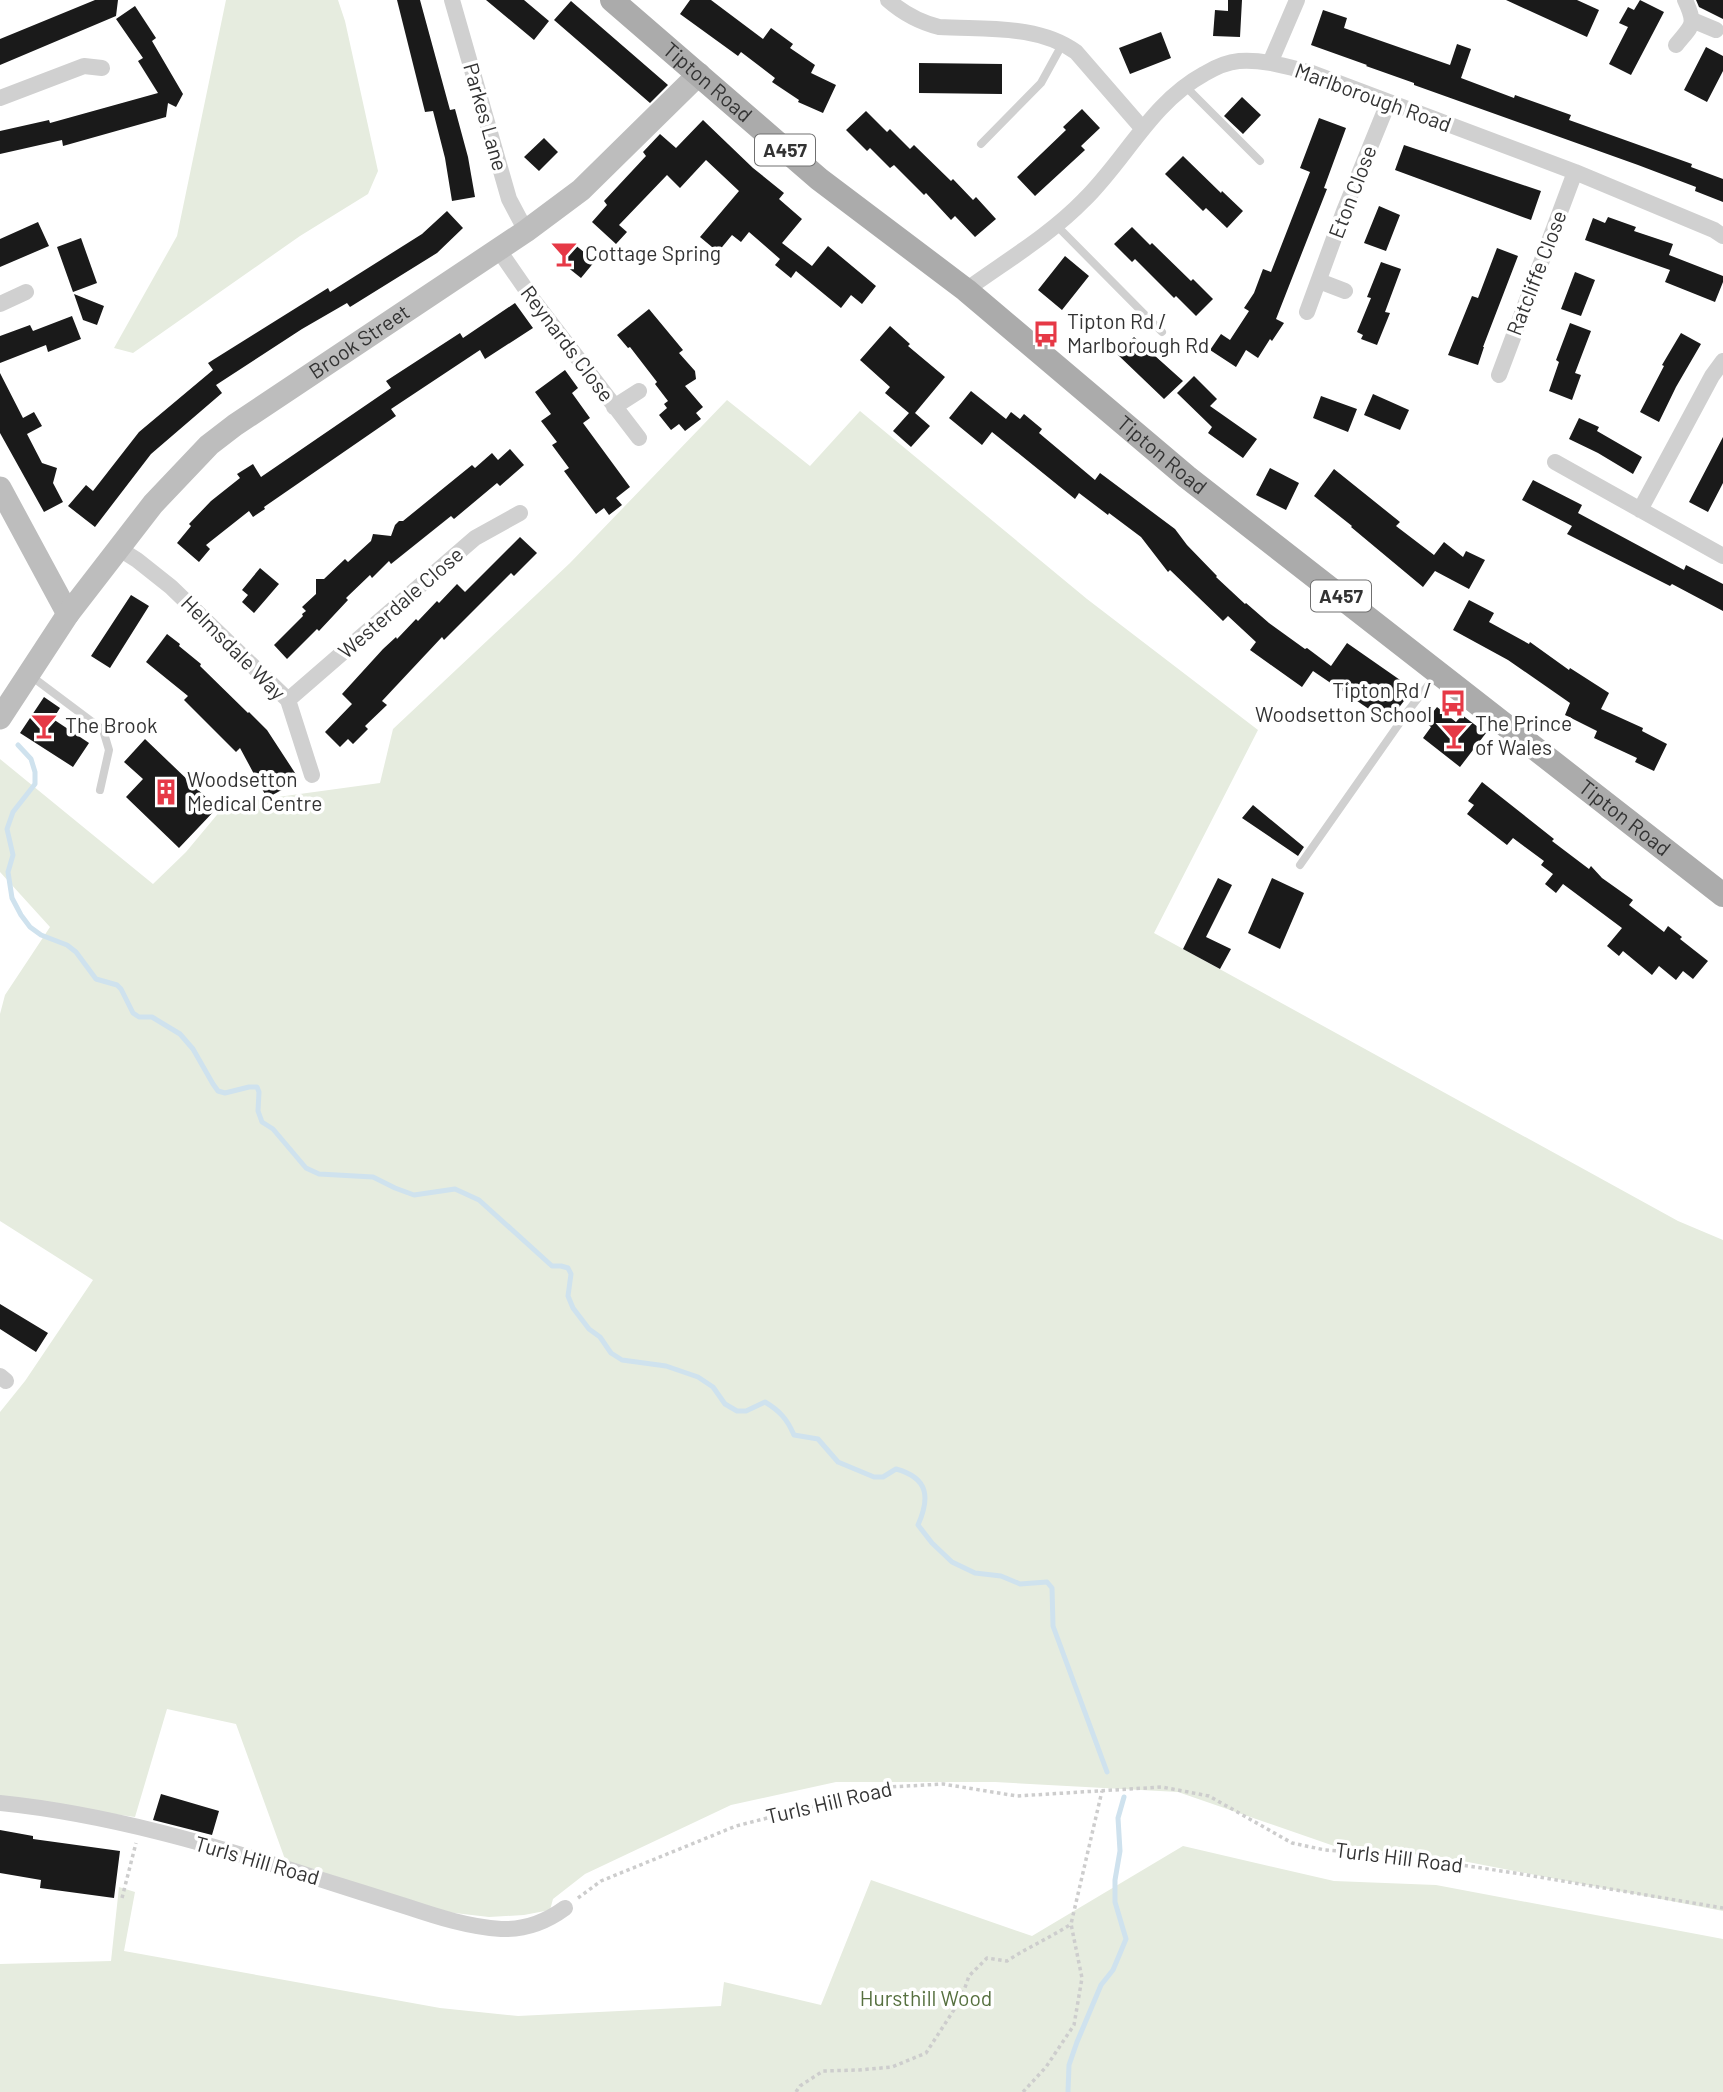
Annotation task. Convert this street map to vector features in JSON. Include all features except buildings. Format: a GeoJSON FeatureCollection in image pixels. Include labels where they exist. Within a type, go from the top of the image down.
{"type":"FeatureCollection","features":[{"type":"Feature","properties":{"kind":"main road","name":"Tipton Road"},"geometry":{"type":"LineString","coordinates":[[612,0],[819,179],[966,290],[1187,477],[1723,895]]}},
{"type":"Feature","properties":{"kind":"street","name":"Parkes Lane"},"geometry":{"type":"LineString","coordinates":[[452,0],[509,199],[526,231]]}},
{"type":"Feature","properties":{"kind":"street"},"geometry":{"type":"LineString","coordinates":[[888,0],[916,21],[929,25],[1021,32],[1047,36],[1063,43],[1076,52],[1142,128]]}},
{"type":"Feature","properties":{"kind":"street"},"geometry":{"type":"LineString","coordinates":[[1270,63],[1297,0]]}},
{"type":"Feature","properties":{"kind":"street"},"geometry":{"type":"LineString","coordinates":[[1676,46],[1692,25],[1685,0]]}},
{"type":"Feature","properties":{"kind":"street"},"geometry":{"type":"LineString","coordinates":[[1692,20],[1716,30]]}},
{"type":"Feature","properties":{"kind":"street","name":"Marlborough Road"},"geometry":{"type":"LineString","coordinates":[[966,290],[1056,225],[1087,198],[1142,128],[1184,86],[1212,69],[1237,61],[1270,63],[1312,73],[1575,172],[1723,236]]}},
{"type":"Feature","properties":{"kind":"street"},"geometry":{"type":"LineString","coordinates":[[0,98],[84,66],[102,68]]}},
{"type":"Feature","properties":{"kind":"street","name":"Brook Street"},"geometry":{"type":"LineString","coordinates":[[0,718],[68,614],[118,548],[175,479],[217,439],[526,231],[581,190],[699,74]]}},
{"type":"Feature","properties":{"kind":"street","name":"Eton Close"},"geometry":{"type":"LineString","coordinates":[[1307,312],[1388,103]]}},
{"type":"Feature","properties":{"kind":"street","name":"Ratcliffe Close"},"geometry":{"type":"LineString","coordinates":[[1499,375],[1575,172]]}},
{"type":"Feature","properties":{"kind":"street","name":"Reynards Close"},"geometry":{"type":"LineString","coordinates":[[498,249],[534,301],[639,438]]}},
{"type":"Feature","properties":{"kind":"street"},"geometry":{"type":"LineString","coordinates":[[1319,281],[1345,291]]}},
{"type":"Feature","properties":{"kind":"street"},"geometry":{"type":"LineString","coordinates":[[0,304],[26,292]]}},
{"type":"Feature","properties":{"kind":"street"},"geometry":{"type":"LineString","coordinates":[[1640,510],[1712,376],[1723,361]]}},
{"type":"Feature","properties":{"kind":"street"},"geometry":{"type":"LineString","coordinates":[[614,407],[639,391]]}},
{"type":"Feature","properties":{"kind":"street"},"geometry":{"type":"LineString","coordinates":[[1555,462],[1723,556]]}},
{"type":"Feature","properties":{"kind":"street"},"geometry":{"type":"LineString","coordinates":[[0,488],[68,614]]}},
{"type":"Feature","properties":{"kind":"street","name":"Westerdale Close"},"geometry":{"type":"LineString","coordinates":[[288,700],[475,538],[520,513]]}},
{"type":"Feature","properties":{"kind":"street","name":"Helmsdale Way"},"geometry":{"type":"LineString","coordinates":[[118,548],[171,587],[288,700],[312,775]]}},
{"type":"Feature","properties":{"kind":"street","name":"Turls Hill Road"},"geometry":{"type":"LineString","coordinates":[[0,1803],[49,1808],[141,1827],[453,1921],[520,1929],[550,1919],[565,1908]]}},
{"type":"Feature","properties":{"kind":"lane"},"geometry":{"type":"LineString","coordinates":[[981,144],[1041,83],[1063,43]]}},
{"type":"Feature","properties":{"kind":"lane"},"geometry":{"type":"LineString","coordinates":[[1184,86],[1260,161]]}},
{"type":"Feature","properties":{"kind":"lane"},"geometry":{"type":"LineString","coordinates":[[1056,225],[1162,332]]}},
{"type":"Feature","properties":{"kind":"lane"},"geometry":{"type":"LineString","coordinates":[[1300,865],[1408,711],[1439,672]]}},
{"type":"Feature","properties":{"kind":"lane"},"geometry":{"type":"LineString","coordinates":[[28,675],[103,730],[109,750],[100,790]]}},
{"type":"Feature","properties":{"kind":"path","name":"Turls Hill Road"},"geometry":{"type":"LineString","coordinates":[[565,1908],[601,1881],[736,1826],[889,1787],[943,1784],[1017,1796],[1162,1787],[1209,1796],[1292,1843],[1325,1850],[1393,1855],[1515,1873],[1723,1908]]}},
{"type":"Feature","properties":{"kind":"path"},"geometry":{"type":"LineString","coordinates":[[1023,2092],[1046,2067],[1074,2025],[1082,1978],[1070,1924],[1102,1791]]}},
{"type":"Feature","properties":{"kind":"path"},"geometry":{"type":"LineString","coordinates":[[122,1898],[141,1827]]}},
{"type":"Feature","properties":{"kind":"path"},"geometry":{"type":"LineString","coordinates":[[796,2092],[800,2086],[823,2071],[892,2067],[926,2053],[961,1999],[969,1976],[987,1958],[1007,1961],[1025,1949],[1047,1940],[1070,1924]]}},
{"type":"Feature","properties":{"kind":"green space"},"geometry":{"type":"Polygon","coordinates":[[[226,0],[338,0],[378,171],[368,194],[300,236],[133,353],[114,348],[177,236],[226,0]]]}},
{"type":"Feature","properties":{"kind":"green space"},"geometry":{"type":"Polygon","coordinates":[[[727,400],[810,466],[860,411],[1087,599],[1258,730],[1154,933],[1678,1221],[1723,1240],[1723,1911],[1442,1857],[1337,1847],[1178,1792],[995,1782],[836,1782],[731,1805],[585,1874],[553,1899],[550,1910],[489,1917],[446,1912],[286,1862],[236,1724],[167,1709],[135,1817],[0,1798],[0,1412],[25,1381],[93,1280],[0,1221],[0,1014],[5,995],[50,927],[0,872],[0,759],[153,884],[186,852],[226,804],[380,783],[393,729],[570,563],[727,400]]]}},
{"type":"Feature","properties":{"kind":"green space","name":"Hursthill Wood"},"geometry":{"type":"Polygon","coordinates":[[[1183,1846],[1334,1881],[1436,1885],[1723,1939],[1723,2092],[0,2092],[0,1964],[111,1961],[119,1887],[135,1892],[124,1951],[440,2008],[518,2016],[721,2006],[724,1982],[821,2005],[871,1880],[1032,1936],[1183,1846]]]}},
{"type":"Feature","properties":{"kind":"waterway"},"geometry":{"type":"LineString","coordinates":[[18,745],[31,759],[35,784],[13,812],[7,829],[13,855],[8,872],[12,898],[30,927],[76,952],[96,979],[117,985],[133,1013],[139,1017],[152,1017],[180,1034],[193,1049],[218,1091],[225,1093],[257,1087],[258,1111],[262,1122],[273,1129],[306,1168],[319,1174],[373,1177],[414,1195],[455,1189],[479,1200],[552,1266],[568,1268],[571,1274],[568,1296],[573,1308],[611,1353],[622,1360],[666,1366],[698,1377],[713,1387],[725,1404],[737,1411],[746,1411],[765,1402],[782,1416],[794,1435],[818,1439],[838,1462],[874,1477],[883,1477],[896,1469],[915,1478],[921,1484],[925,1498],[918,1525],[952,1562],[975,1573],[1001,1576],[1020,1584],[1047,1582],[1052,1588],[1053,1626],[1107,1772]]}},
{"type":"Feature","properties":{"kind":"waterway"},"geometry":{"type":"LineString","coordinates":[[1068,2092],[1069,2065],[1077,2042],[1101,1985],[1113,1970],[1126,1939],[1115,1902],[1115,1880],[1120,1851],[1118,1818],[1124,1797]]}},
{"type":"Feature","properties":{"kind":"place","name":"Cottage Spring"},"geometry":{"type":"Point","coordinates":[564,254]}},
{"type":"Feature","properties":{"kind":"place","name":"Tipton Rd / Marlborough Rd"},"geometry":{"type":"Point","coordinates":[1046,334]}},
{"type":"Feature","properties":{"kind":"place","name":"Tipton Rd / Woodsetton School"},"geometry":{"type":"Point","coordinates":[1453,703]}},
{"type":"Feature","properties":{"kind":"place","name":"The Brook"},"geometry":{"type":"Point","coordinates":[44,726]}},
{"type":"Feature","properties":{"kind":"place","name":"The Prince of Wales"},"geometry":{"type":"Point","coordinates":[1454,736]}},
{"type":"Feature","properties":{"kind":"place","name":"Woodsetton Medical Centre"},"geometry":{"type":"Point","coordinates":[166,792]}}]}
